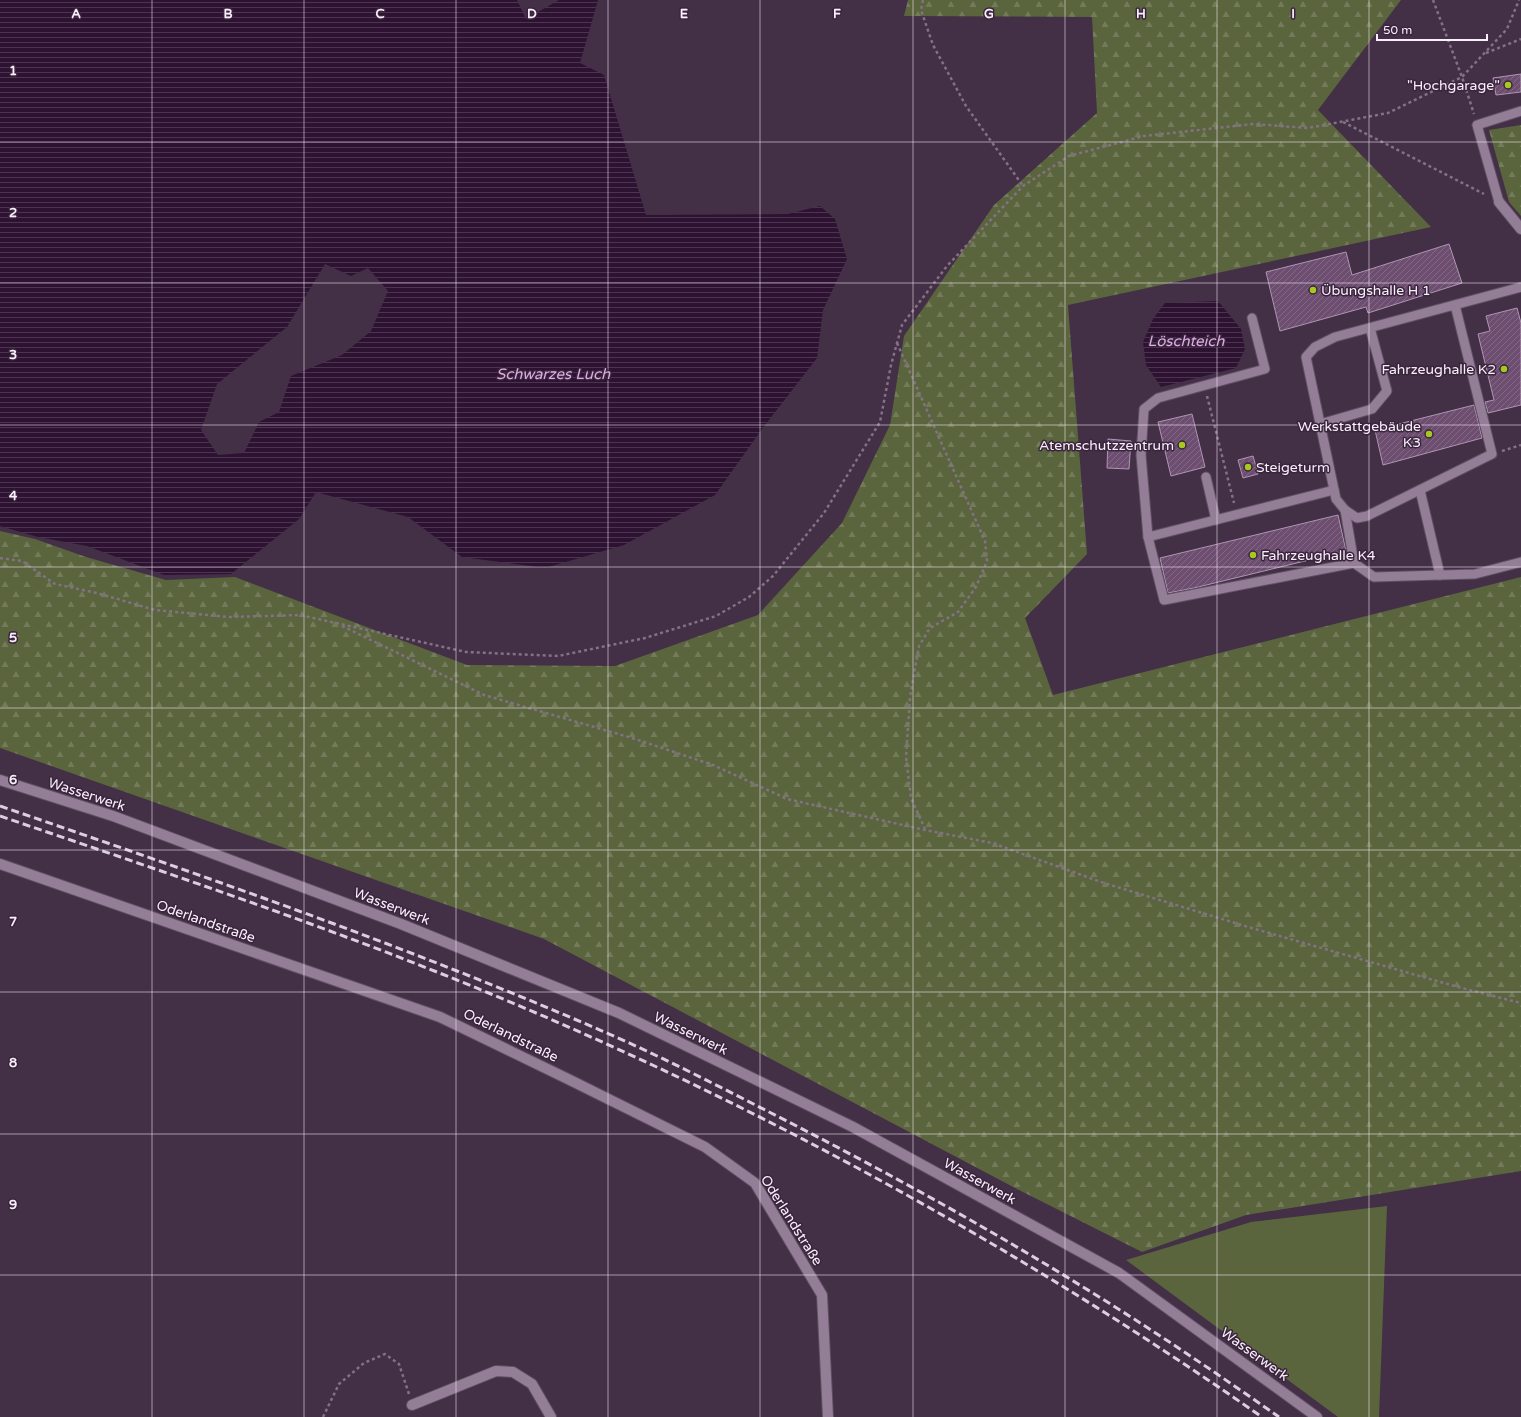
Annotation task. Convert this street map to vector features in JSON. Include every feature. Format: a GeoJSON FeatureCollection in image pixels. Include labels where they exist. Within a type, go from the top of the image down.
{"type":"FeatureCollection","features":[{"type":"Feature","properties":{"kind":"street"},"geometry":{"type":"LineString","coordinates":[[1499,202],[1521,229]]}},
{"type":"Feature","properties":{"kind":"street","name":"Wasserwerk"},"geometry":{"type":"LineString","coordinates":[[0,780],[113,816],[401,924],[626,1016],[853,1127],[1119,1273],[1317,1417]]}},
{"type":"Feature","properties":{"kind":"street","name":"Oderlandstraße"},"geometry":{"type":"LineString","coordinates":[[0,864],[440,1017],[705,1147],[755,1183],[822,1295],[828,1417]]}},
{"type":"Feature","properties":{"kind":"street"},"geometry":{"type":"LineString","coordinates":[[412,1405],[496,1372],[513,1372],[532,1384],[551,1417]]}},
{"type":"Feature","properties":{"kind":"lane"},"geometry":{"type":"LineString","coordinates":[[1499,202],[1477,125],[1521,111]]}},
{"type":"Feature","properties":{"kind":"lane"},"geometry":{"type":"LineString","coordinates":[[1455,305],[1492,454],[1367,516],[1357,518],[1344,510],[1336,499],[1306,357],[1315,346],[1335,337],[1521,287]]}},
{"type":"Feature","properties":{"kind":"lane"},"geometry":{"type":"LineString","coordinates":[[1252,318],[1264,370],[1158,398],[1144,409],[1140,455],[1148,537],[1164,600],[1354,563]]}},
{"type":"Feature","properties":{"kind":"lane"},"geometry":{"type":"LineString","coordinates":[[1320,424],[1372,409],[1386,391],[1370,328]]}},
{"type":"Feature","properties":{"kind":"lane"},"geometry":{"type":"LineString","coordinates":[[1206,477],[1216,520]]}},
{"type":"Feature","properties":{"kind":"lane"},"geometry":{"type":"LineString","coordinates":[[1148,537],[1237,516],[1334,490]]}},
{"type":"Feature","properties":{"kind":"lane"},"geometry":{"type":"LineString","coordinates":[[1420,490],[1440,575]]}},
{"type":"Feature","properties":{"kind":"lane"},"geometry":{"type":"LineString","coordinates":[[1344,510],[1354,563],[1374,577],[1475,574],[1521,562]]}},
{"type":"Feature","properties":{"kind":"path"},"geometry":{"type":"LineString","coordinates":[[923,0],[921,10],[934,45],[966,106],[1022,186]]}},
{"type":"Feature","properties":{"kind":"path"},"geometry":{"type":"LineString","coordinates":[[1433,0],[1462,77],[1477,125]]}},
{"type":"Feature","properties":{"kind":"path"},"geometry":{"type":"LineString","coordinates":[[0,558],[22,561],[55,584],[97,593],[155,610],[230,618],[300,615],[466,652],[558,656],[645,638],[716,616],[749,597],[773,576],[824,513],[880,422],[902,325],[947,266],[1022,186],[1069,156],[1144,136],[1253,124],[1308,128],[1388,113],[1462,77],[1507,29],[1519,0]]}},
{"type":"Feature","properties":{"kind":"path"},"geometry":{"type":"LineString","coordinates":[[1484,54],[1521,39]]}},
{"type":"Feature","properties":{"kind":"path"},"geometry":{"type":"LineString","coordinates":[[1343,121],[1499,202]]}},
{"type":"Feature","properties":{"kind":"path"},"geometry":{"type":"LineString","coordinates":[[897,342],[985,541],[988,561],[976,587],[958,612],[930,628],[919,646],[910,697],[906,758],[911,798],[925,830]]}},
{"type":"Feature","properties":{"kind":"path"},"geometry":{"type":"LineString","coordinates":[[1204,385],[1237,516]]}},
{"type":"Feature","properties":{"kind":"path"},"geometry":{"type":"LineString","coordinates":[[1492,454],[1521,445]]}},
{"type":"Feature","properties":{"kind":"path"},"geometry":{"type":"LineString","coordinates":[[338,624],[484,695],[632,738],[713,765],[787,799],[925,830],[992,843],[1104,884],[1458,987],[1521,1003]]}},
{"type":"Feature","properties":{"kind":"path"},"geometry":{"type":"LineString","coordinates":[[323,1417],[339,1384],[364,1363],[386,1354],[399,1364],[412,1405]]}},
{"type":"Feature","properties":{"kind":"green space"},"geometry":{"type":"Polygon","coordinates":[[[908,0],[1401,0],[1318,110],[1431,227],[1068,305],[1087,554],[1025,618],[1053,695],[1521,577],[1521,1171],[1246,1215],[1142,1252],[1017,1189],[544,939],[0,748],[0,531],[35,539],[86,557],[166,580],[235,577],[467,665],[615,666],[758,615],[842,523],[890,425],[904,336],[994,205],[1097,113],[1092,17],[904,16],[908,0]]]}},
{"type":"Feature","properties":{"kind":"green space"},"geometry":{"type":"Polygon","coordinates":[[[1521,125],[1521,216],[1509,202],[1489,130],[1521,125]]]}},
{"type":"Feature","properties":{"kind":"green space"},"geometry":{"type":"Polygon","coordinates":[[[1387,1206],[1379,1417],[1338,1417],[1126,1260],[1251,1222],[1387,1206]]]}},
{"type":"Feature","properties":{"kind":"water","name":"Schwarzes Luch"},"geometry":{"type":"Polygon","coordinates":[[[0,0],[517,0],[526,19],[559,0],[598,0],[580,63],[604,75],[646,215],[788,214],[820,206],[835,219],[847,259],[823,310],[817,358],[762,429],[715,495],[624,545],[545,568],[462,557],[408,517],[316,492],[299,519],[231,574],[164,575],[87,546],[38,537],[0,526],[0,0]],[[325,264],[287,327],[217,384],[201,430],[218,455],[244,453],[259,422],[279,412],[291,376],[342,355],[371,331],[388,291],[368,268],[351,276],[325,264]]]}},
{"type":"Feature","properties":{"kind":"water","name":"Löschteich"},"geometry":{"type":"Polygon","coordinates":[[[1218,301],[1241,329],[1245,349],[1236,368],[1161,387],[1146,365],[1143,342],[1153,319],[1165,303],[1218,301]]]}},
{"type":"Feature","properties":{"kind":"building","name":"\"Hochgarage\""},"geometry":{"type":"Polygon","coordinates":[[[1521,74],[1521,92],[1496,95],[1493,78],[1521,74]]]}},
{"type":"Feature","properties":{"kind":"building"},"geometry":{"type":"Polygon","coordinates":[[[1449,244],[1462,283],[1368,313],[1366,307],[1280,331],[1266,272],[1346,252],[1352,275],[1449,244]]]}},
{"type":"Feature","properties":{"kind":"building","name":"Fahrzeughalle K2"},"geometry":{"type":"Polygon","coordinates":[[[1517,308],[1521,323],[1521,405],[1488,413],[1485,402],[1494,400],[1478,334],[1490,331],[1486,316],[1517,308]]]}},
{"type":"Feature","properties":{"kind":"building","name":"Werkstattgebäude K3"},"geometry":{"type":"Polygon","coordinates":[[[1474,405],[1482,438],[1383,465],[1375,430],[1474,405]]]}},
{"type":"Feature","properties":{"kind":"building","name":"Atemschutzzentrum"},"geometry":{"type":"Polygon","coordinates":[[[1192,414],[1205,467],[1171,476],[1158,422],[1192,414]]]}},
{"type":"Feature","properties":{"kind":"building"},"geometry":{"type":"Polygon","coordinates":[[[1108,439],[1131,441],[1129,469],[1107,468],[1108,439]]]}},
{"type":"Feature","properties":{"kind":"building","name":"Steigeturm"},"geometry":{"type":"Polygon","coordinates":[[[1253,456],[1258,474],[1243,478],[1238,460],[1253,456]]]}},
{"type":"Feature","properties":{"kind":"building","name":"Fahrzeughalle K4"},"geometry":{"type":"Polygon","coordinates":[[[1338,515],[1346,551],[1168,593],[1160,558],[1338,515]]]}},
{"type":"Feature","properties":{"kind":"railway"},"geometry":{"type":"LineString","coordinates":[[0,806],[233,887],[387,944],[540,1005],[616,1037],[656,1056],[855,1156],[1008,1242],[1133,1318],[1279,1417]]}},
{"type":"Feature","properties":{"kind":"railway"},"geometry":{"type":"LineString","coordinates":[[0,816],[247,901],[430,969],[592,1037],[692,1084],[888,1184],[984,1239],[1171,1355],[1262,1417]]}},
{"type":"Feature","properties":{"kind":"place","name":"\"Hochgarage\""},"geometry":{"type":"Point","coordinates":[1508,85]}},
{"type":"Feature","properties":{"kind":"place","name":"Übungshalle H 1"},"geometry":{"type":"Point","coordinates":[1313,290]}},
{"type":"Feature","properties":{"kind":"place","name":"Fahrzeughalle K2"},"geometry":{"type":"Point","coordinates":[1504,369]}},
{"type":"Feature","properties":{"kind":"place","name":"Werkstattgebäude K3"},"geometry":{"type":"Point","coordinates":[1429,434]}},
{"type":"Feature","properties":{"kind":"place","name":"Atemschutzzentrum"},"geometry":{"type":"Point","coordinates":[1182,445]}},
{"type":"Feature","properties":{"kind":"place","name":"Steigeturm"},"geometry":{"type":"Point","coordinates":[1248,467]}},
{"type":"Feature","properties":{"kind":"place","name":"Fahrzeughalle K4"},"geometry":{"type":"Point","coordinates":[1253,555]}}]}
